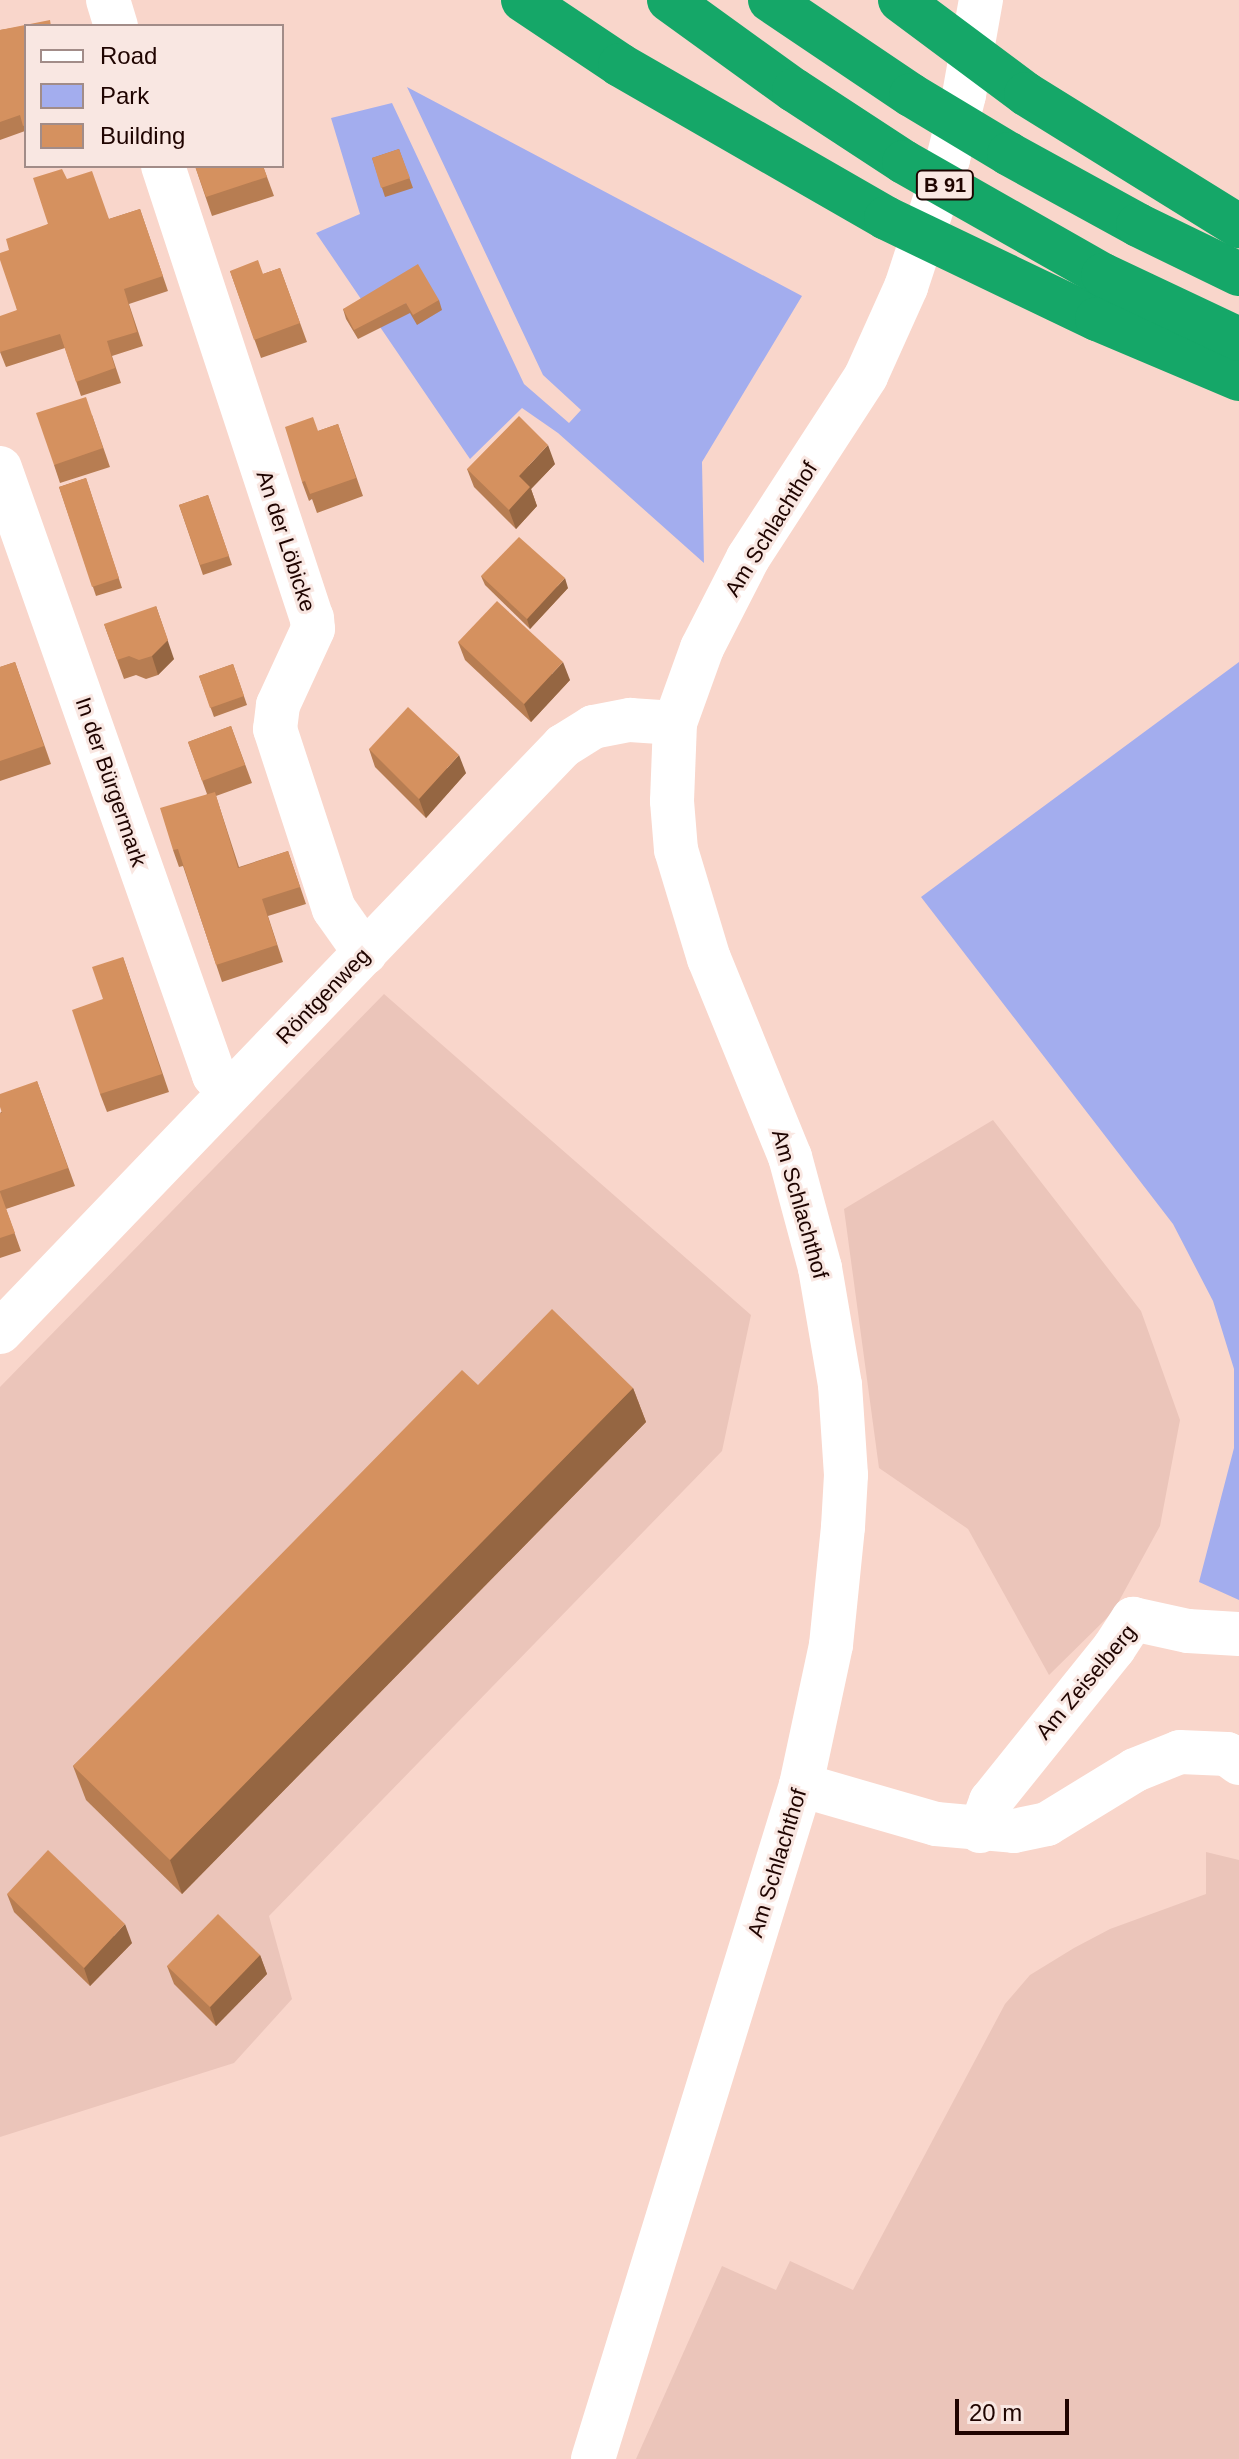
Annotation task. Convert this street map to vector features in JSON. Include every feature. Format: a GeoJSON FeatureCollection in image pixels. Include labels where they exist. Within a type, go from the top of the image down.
{"type":"FeatureCollection","features":[{"type":"Feature","properties":{"kind":"highway"},"geometry":{"type":"LineString","coordinates":[[523,0],[620,65],[886,218],[1097,319],[1239,379]]}},
{"type":"Feature","properties":{"kind":"highway","name":"B 91"},"geometry":{"type":"LineString","coordinates":[[669,0],[794,90],[904,162],[1103,275],[1239,339]]}},
{"type":"Feature","properties":{"kind":"highway","name":"B 91"},"geometry":{"type":"LineString","coordinates":[[770,0],[911,95],[1009,154],[1138,225],[1239,274]]}},
{"type":"Feature","properties":{"kind":"highway"},"geometry":{"type":"LineString","coordinates":[[900,0],[1026,94],[1239,226]]}},
{"type":"Feature","properties":{"kind":"street"},"geometry":{"type":"LineString","coordinates":[[108,0],[115,24]]}},
{"type":"Feature","properties":{"kind":"street","name":"Am Schlachthof"},"geometry":{"type":"LineString","coordinates":[[593,2459],[801,1785],[828,1660],[838,1586],[846,1475],[840,1385],[820,1268],[790,1157],[709,959],[676,850],[672,801],[675,723],[702,648],[741,571],[866,376],[906,287],[948,159],[964,95],[981,0]]}},
{"type":"Feature","properties":{"kind":"street","name":"An der Löbicke"},"geometry":{"type":"LineString","coordinates":[[164,168],[312,618],[313,629],[278,705],[275,729],[334,909],[365,953]]}},
{"type":"Feature","properties":{"kind":"street","name":"In der Bürgermark"},"geometry":{"type":"LineString","coordinates":[[0,468],[214,1075],[228,1092]]}},
{"type":"Feature","properties":{"kind":"street","name":"Röntgenweg"},"geometry":{"type":"LineString","coordinates":[[0,1332],[228,1092],[577,735],[593,727],[630,720],[675,723]]}},
{"type":"Feature","properties":{"kind":"street","name":"Am Zeiselberg"},"geometry":{"type":"LineString","coordinates":[[980,1831],[991,1801],[1114,1648],[1133,1619],[1188,1631],[1239,1634]]}},
{"type":"Feature","properties":{"kind":"street"},"geometry":{"type":"LineString","coordinates":[[801,1785],[936,1824],[980,1831],[1014,1831],[1047,1824],[1135,1770],[1180,1752],[1227,1754],[1239,1763]]}},
{"type":"Feature","properties":{"kind":"shaded area"},"geometry":{"type":"Polygon","coordinates":[[[384,994],[751,1315],[722,1451],[269,1916],[292,1999],[234,2063],[0,2137],[0,1387],[384,994]]]}},
{"type":"Feature","properties":{"kind":"shaded area"},"geometry":{"type":"Polygon","coordinates":[[[993,1120],[1141,1311],[1180,1420],[1160,1526],[1113,1612],[1049,1675],[968,1529],[879,1468],[844,1209],[993,1120]]]}},
{"type":"Feature","properties":{"kind":"shaded area"},"geometry":{"type":"Polygon","coordinates":[[[1206,1852],[1239,1860],[1239,2459],[636,2459],[722,2266],[776,2290],[790,2261],[853,2290],[1005,2004],[1030,1975],[1074,1948],[1110,1929],[1206,1894],[1206,1852]]]}},
{"type":"Feature","properties":{"kind":"green space"},"geometry":{"type":"Polygon","coordinates":[[[407,87],[802,296],[702,462],[704,563],[558,433],[522,408],[470,459],[316,233],[360,214],[331,118],[392,103],[524,384],[569,423],[581,410],[543,375],[407,87]]]}},
{"type":"Feature","properties":{"kind":"green space"},"geometry":{"type":"Polygon","coordinates":[[[1239,662],[1239,1600],[1199,1582],[1234,1448],[1234,1369],[1213,1301],[1173,1224],[921,897],[1239,662]]]}},
{"type":"Feature","properties":{"kind":"building"},"geometry":{"type":"Polygon","coordinates":[[[50,20],[51,24],[30,24],[50,20]]]}},
{"type":"Feature","properties":{"kind":"building"},"geometry":{"type":"Polygon","coordinates":[[[24,25],[23,126],[20,115],[0,122],[0,30],[24,25]]]}},
{"type":"Feature","properties":{"kind":"building"},"geometry":{"type":"Polygon","coordinates":[[[399,149],[410,178],[381,188],[372,158],[399,149]]]}},
{"type":"Feature","properties":{"kind":"building"},"geometry":{"type":"Polygon","coordinates":[[[196,168],[264,168],[267,177],[206,197],[196,168]]]}},
{"type":"Feature","properties":{"kind":"building"},"geometry":{"type":"Polygon","coordinates":[[[62,169],[67,179],[92,171],[109,219],[140,209],[163,276],[124,289],[137,332],[107,341],[115,368],[76,382],[60,334],[0,352],[0,316],[17,310],[0,253],[9,250],[6,239],[48,224],[33,178],[62,169]]]}},
{"type":"Feature","properties":{"kind":"building"},"geometry":{"type":"Polygon","coordinates":[[[258,260],[263,274],[280,268],[300,323],[254,340],[230,271],[258,260]]]}},
{"type":"Feature","properties":{"kind":"building"},"geometry":{"type":"Polygon","coordinates":[[[418,264],[439,300],[413,315],[406,303],[354,330],[343,309],[418,264]]]}},
{"type":"Feature","properties":{"kind":"building"},"geometry":{"type":"Polygon","coordinates":[[[86,397],[103,448],[54,465],[36,413],[86,397]]]}},
{"type":"Feature","properties":{"kind":"building"},"geometry":{"type":"Polygon","coordinates":[[[519,416],[548,445],[519,476],[530,487],[509,510],[467,469],[519,416]]]}},
{"type":"Feature","properties":{"kind":"building"},"geometry":{"type":"Polygon","coordinates":[[[313,417],[318,431],[338,424],[356,478],[310,494],[305,481],[302,482],[285,427],[313,417]]]}},
{"type":"Feature","properties":{"kind":"building"},"geometry":{"type":"Polygon","coordinates":[[[86,478],[119,578],[92,587],[59,487],[86,478]]]}},
{"type":"Feature","properties":{"kind":"building"},"geometry":{"type":"Polygon","coordinates":[[[208,495],[229,556],[200,565],[179,505],[208,495]]]}},
{"type":"Feature","properties":{"kind":"building"},"geometry":{"type":"Polygon","coordinates":[[[519,537],[565,578],[527,619],[481,576],[519,537]]]}},
{"type":"Feature","properties":{"kind":"building"},"geometry":{"type":"Polygon","coordinates":[[[497,601],[563,662],[524,704],[458,642],[497,601]]]}},
{"type":"Feature","properties":{"kind":"building"},"geometry":{"type":"Polygon","coordinates":[[[156,606],[168,640],[152,656],[139,660],[129,656],[117,660],[104,624],[156,606]]]}},
{"type":"Feature","properties":{"kind":"building"},"geometry":{"type":"Polygon","coordinates":[[[15,662],[44,746],[0,761],[0,667],[15,662]]]}},
{"type":"Feature","properties":{"kind":"building"},"geometry":{"type":"Polygon","coordinates":[[[233,664],[244,696],[210,708],[199,676],[233,664]]]}},
{"type":"Feature","properties":{"kind":"building"},"geometry":{"type":"Polygon","coordinates":[[[408,707],[459,755],[419,799],[369,749],[408,707]]]}},
{"type":"Feature","properties":{"kind":"building"},"geometry":{"type":"Polygon","coordinates":[[[231,726],[245,765],[202,781],[188,742],[231,726]]]}},
{"type":"Feature","properties":{"kind":"building"},"geometry":{"type":"Polygon","coordinates":[[[215,792],[238,868],[288,851],[300,887],[262,899],[277,945],[216,965],[178,849],[173,850],[160,808],[215,792]]]}},
{"type":"Feature","properties":{"kind":"building"},"geometry":{"type":"Polygon","coordinates":[[[123,957],[162,1074],[100,1094],[72,1010],[103,999],[92,967],[123,957]]]}},
{"type":"Feature","properties":{"kind":"building"},"geometry":{"type":"Polygon","coordinates":[[[37,1081],[68,1168],[0,1191],[0,1094],[37,1081]]]}},
{"type":"Feature","properties":{"kind":"building"},"geometry":{"type":"Polygon","coordinates":[[[0,1192],[15,1233],[0,1238],[0,1192]]]}},
{"type":"Feature","properties":{"kind":"building"},"geometry":{"type":"Polygon","coordinates":[[[552,1309],[633,1388],[170,1860],[73,1766],[462,1370],[478,1385],[552,1309]]]}},
{"type":"Feature","properties":{"kind":"building"},"geometry":{"type":"Polygon","coordinates":[[[48,1850],[125,1924],[84,1968],[7,1894],[48,1850]]]}},
{"type":"Feature","properties":{"kind":"building"},"geometry":{"type":"Polygon","coordinates":[[[218,1914],[260,1955],[210,2007],[167,1966],[218,1914]]]}}]}
